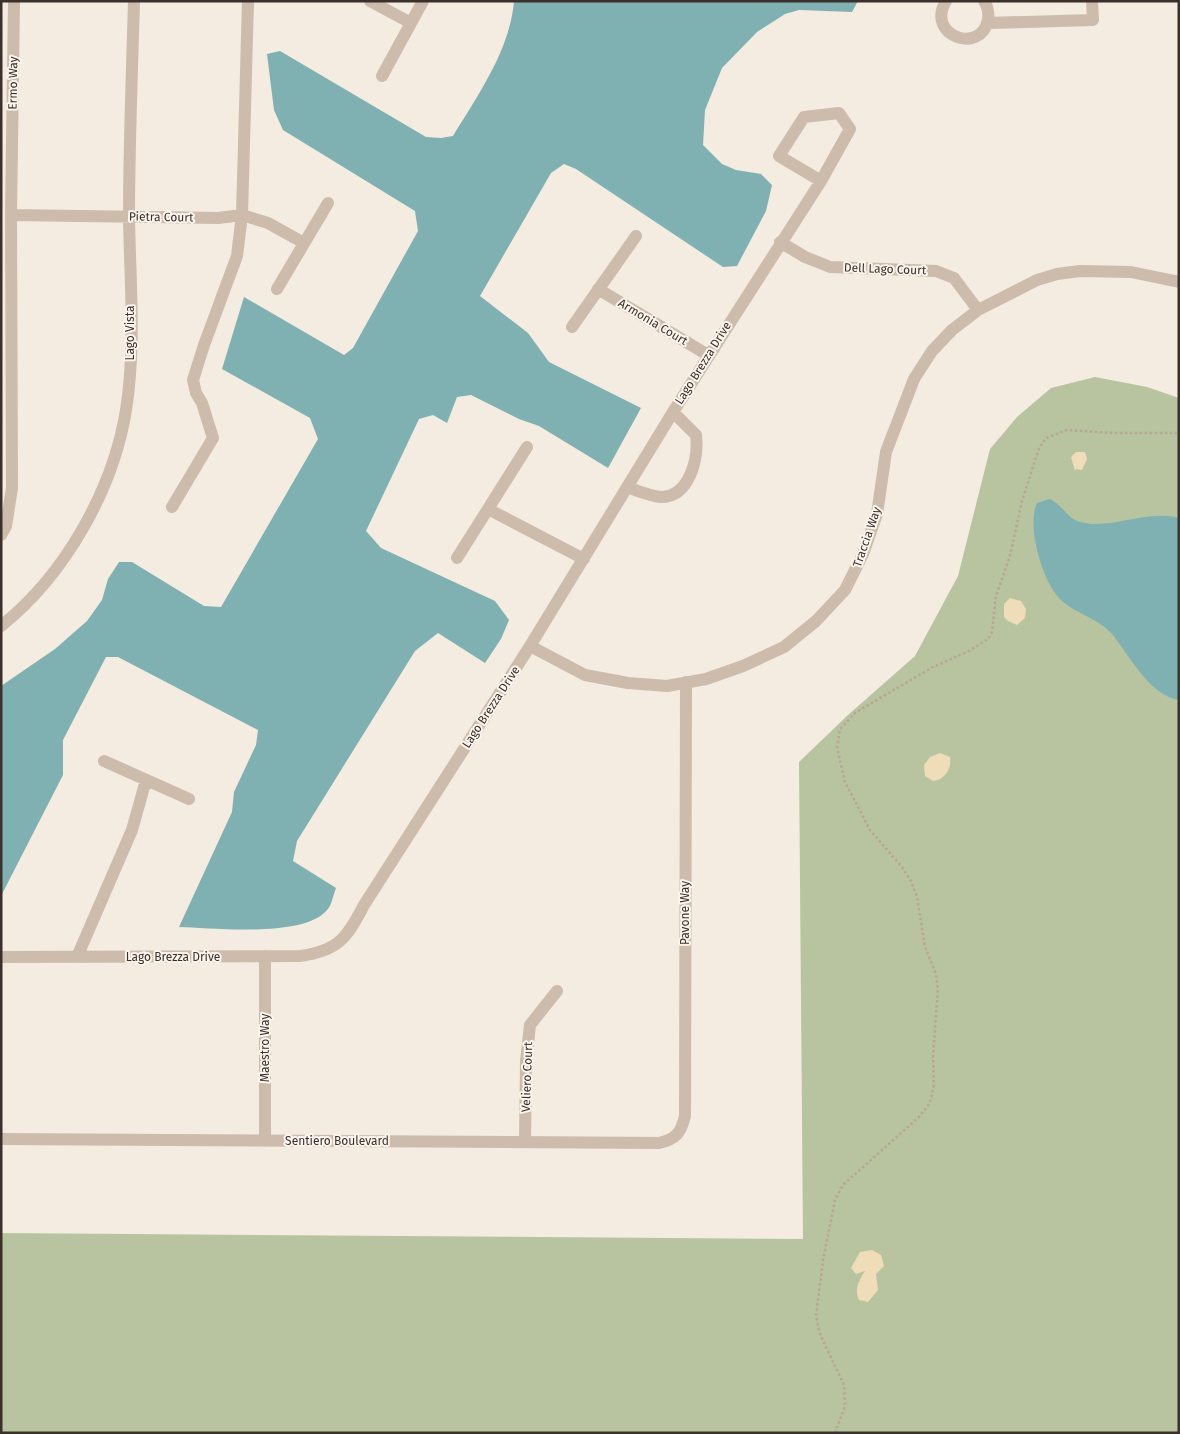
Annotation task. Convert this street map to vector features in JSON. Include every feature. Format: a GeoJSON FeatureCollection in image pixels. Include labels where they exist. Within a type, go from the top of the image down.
{"type":"FeatureCollection","features":[{"type":"Feature","properties":{"kind":"street","name":"Ermo Way"},"geometry":{"type":"LineString","coordinates":[[1,535],[6,526],[12,488],[6,434],[14,1]]}},
{"type":"Feature","properties":{"kind":"street","name":"Lago Vista"},"geometry":{"type":"LineString","coordinates":[[1,626],[21,610],[62,559],[92,510],[113,462],[126,411],[131,356],[130,216],[134,1]]}},
{"type":"Feature","properties":{"kind":"street"},"geometry":{"type":"LineString","coordinates":[[172,507],[213,438],[193,380],[237,256],[242,215],[248,1]]}},
{"type":"Feature","properties":{"kind":"street"},"geometry":{"type":"LineString","coordinates":[[370,1],[411,23]]}},
{"type":"Feature","properties":{"kind":"street"},"geometry":{"type":"LineString","coordinates":[[382,76],[423,1]]}},
{"type":"Feature","properties":{"kind":"street"},"geometry":{"type":"LineString","coordinates":[[946,1],[941,16],[943,25],[949,33],[957,38],[966,39],[975,37],[987,24],[989,14],[984,1]]}},
{"type":"Feature","properties":{"kind":"street"},"geometry":{"type":"LineString","coordinates":[[987,24],[1093,20],[1092,1]]}},
{"type":"Feature","properties":{"kind":"street","name":"Lago Brezza Drive"},"geometry":{"type":"LineString","coordinates":[[1,957],[265,956],[321,953],[336,946],[352,930],[364,905],[530,646],[672,412],[821,181],[850,129],[839,113],[804,117],[779,156],[821,181]]}},
{"type":"Feature","properties":{"kind":"street"},"geometry":{"type":"LineString","coordinates":[[277,289],[328,203]]}},
{"type":"Feature","properties":{"kind":"street","name":"Pietra Court"},"geometry":{"type":"LineString","coordinates":[[11,215],[218,218],[242,215],[268,223],[304,243]]}},
{"type":"Feature","properties":{"kind":"street"},"geometry":{"type":"LineString","coordinates":[[572,327],[636,236]]}},
{"type":"Feature","properties":{"kind":"street","name":"Dell Lago Court"},"geometry":{"type":"LineString","coordinates":[[780,242],[805,257],[830,267],[936,272],[954,278],[978,310]]}},
{"type":"Feature","properties":{"kind":"street"},"geometry":{"type":"LineString","coordinates":[[978,310],[1037,280],[1057,274],[1131,272],[1179,282]]}},
{"type":"Feature","properties":{"kind":"street","name":"Armonia Court"},"geometry":{"type":"LineString","coordinates":[[598,289],[708,355]]}},
{"type":"Feature","properties":{"kind":"street","name":"Traccia Way"},"geometry":{"type":"LineString","coordinates":[[530,646],[585,675],[628,683],[667,686],[706,679],[743,666],[784,647],[816,621],[845,590],[863,554],[877,514],[886,452],[914,379],[932,351],[952,330],[978,310]]}},
{"type":"Feature","properties":{"kind":"street"},"geometry":{"type":"LineString","coordinates":[[627,487],[662,497],[679,491],[690,474],[696,461],[696,435],[672,412]]}},
{"type":"Feature","properties":{"kind":"street"},"geometry":{"type":"LineString","coordinates":[[457,558],[527,447]]}},
{"type":"Feature","properties":{"kind":"street"},"geometry":{"type":"LineString","coordinates":[[488,509],[584,559]]}},
{"type":"Feature","properties":{"kind":"street","name":"Pavone Way"},"geometry":{"type":"LineString","coordinates":[[673,1140],[682,1130],[685,1116],[686,682]]}},
{"type":"Feature","properties":{"kind":"street"},"geometry":{"type":"LineString","coordinates":[[104,761],[189,799]]}},
{"type":"Feature","properties":{"kind":"street"},"geometry":{"type":"LineString","coordinates":[[77,957],[132,830],[146,780]]}},
{"type":"Feature","properties":{"kind":"street","name":"Maestro Way"},"geometry":{"type":"LineString","coordinates":[[265,956],[265,1140]]}},
{"type":"Feature","properties":{"kind":"street","name":"Veliero Court"},"geometry":{"type":"LineString","coordinates":[[525,1142],[526,1062],[530,1025],[557,991]]}},
{"type":"Feature","properties":{"kind":"street","name":"Sentiero Boulevard"},"geometry":{"type":"LineString","coordinates":[[1,1139],[659,1143],[673,1140]]}},
{"type":"Feature","properties":{"kind":"path"},"geometry":{"type":"LineString","coordinates":[[835,1433],[846,1406],[844,1385],[820,1334],[816,1316],[822,1260],[835,1200],[843,1185],[919,1117],[930,1102],[934,1085],[933,1056],[938,989],[936,974],[925,947],[917,897],[902,867],[870,830],[845,782],[837,747],[840,729],[847,719],[855,713],[931,668],[969,651],[988,639],[992,632],[996,596],[1010,556],[1022,501],[1039,448],[1046,438],[1067,430],[1113,433],[1179,433]]}},
{"type":"Feature","properties":{"kind":"green space"},"geometry":{"type":"Polygon","coordinates":[[[1095,377],[1147,387],[1179,398],[1179,1433],[1,1433],[1,1233],[803,1239],[799,762],[848,715],[915,656],[958,576],[990,449],[1017,417],[1051,388],[1095,377]]]}},
{"type":"Feature","properties":{"kind":"sand"},"geometry":{"type":"Polygon","coordinates":[[[1076,452],[1085,452],[1087,459],[1082,470],[1076,469],[1075,471],[1071,457],[1076,452]]]}},
{"type":"Feature","properties":{"kind":"sand"},"geometry":{"type":"Polygon","coordinates":[[[1010,598],[1021,601],[1026,609],[1025,618],[1017,625],[1004,617],[1004,604],[1010,598]]]}},
{"type":"Feature","properties":{"kind":"sand"},"geometry":{"type":"Polygon","coordinates":[[[940,753],[950,757],[949,769],[944,776],[933,781],[925,776],[924,765],[930,757],[940,753]]]}},
{"type":"Feature","properties":{"kind":"sand"},"geometry":{"type":"Polygon","coordinates":[[[872,1250],[881,1255],[884,1266],[876,1274],[878,1290],[868,1302],[859,1300],[857,1292],[859,1281],[865,1271],[856,1274],[851,1268],[860,1252],[872,1250]]]}},
{"type":"Feature","properties":{"kind":"water"},"geometry":{"type":"Polygon","coordinates":[[[514,1],[858,1],[852,12],[799,10],[785,14],[757,32],[722,68],[705,110],[703,145],[722,164],[736,170],[761,174],[772,185],[766,211],[737,266],[723,267],[576,169],[564,164],[551,173],[480,296],[528,333],[549,362],[641,408],[608,468],[539,426],[519,419],[471,395],[457,397],[447,423],[433,415],[419,419],[366,531],[381,548],[495,601],[509,620],[501,639],[485,663],[438,633],[415,651],[297,841],[293,861],[336,888],[329,908],[315,919],[299,925],[279,928],[179,927],[232,812],[234,792],[256,745],[258,730],[118,657],[106,657],[63,740],[63,775],[1,896],[1,686],[55,649],[87,621],[102,600],[108,579],[119,562],[132,562],[204,606],[221,607],[318,439],[310,418],[222,369],[244,297],[344,355],[353,348],[418,231],[415,211],[283,130],[274,110],[267,54],[280,51],[426,137],[441,138],[453,136],[500,54],[511,19],[514,1]]]}},
{"type":"Feature","properties":{"kind":"water"},"geometry":{"type":"Polygon","coordinates":[[[1050,499],[1073,519],[1089,524],[1114,523],[1154,516],[1179,518],[1179,700],[1168,697],[1158,691],[1149,683],[1112,634],[1094,620],[1067,605],[1054,592],[1038,554],[1034,526],[1034,513],[1037,503],[1050,499]]]}}]}
